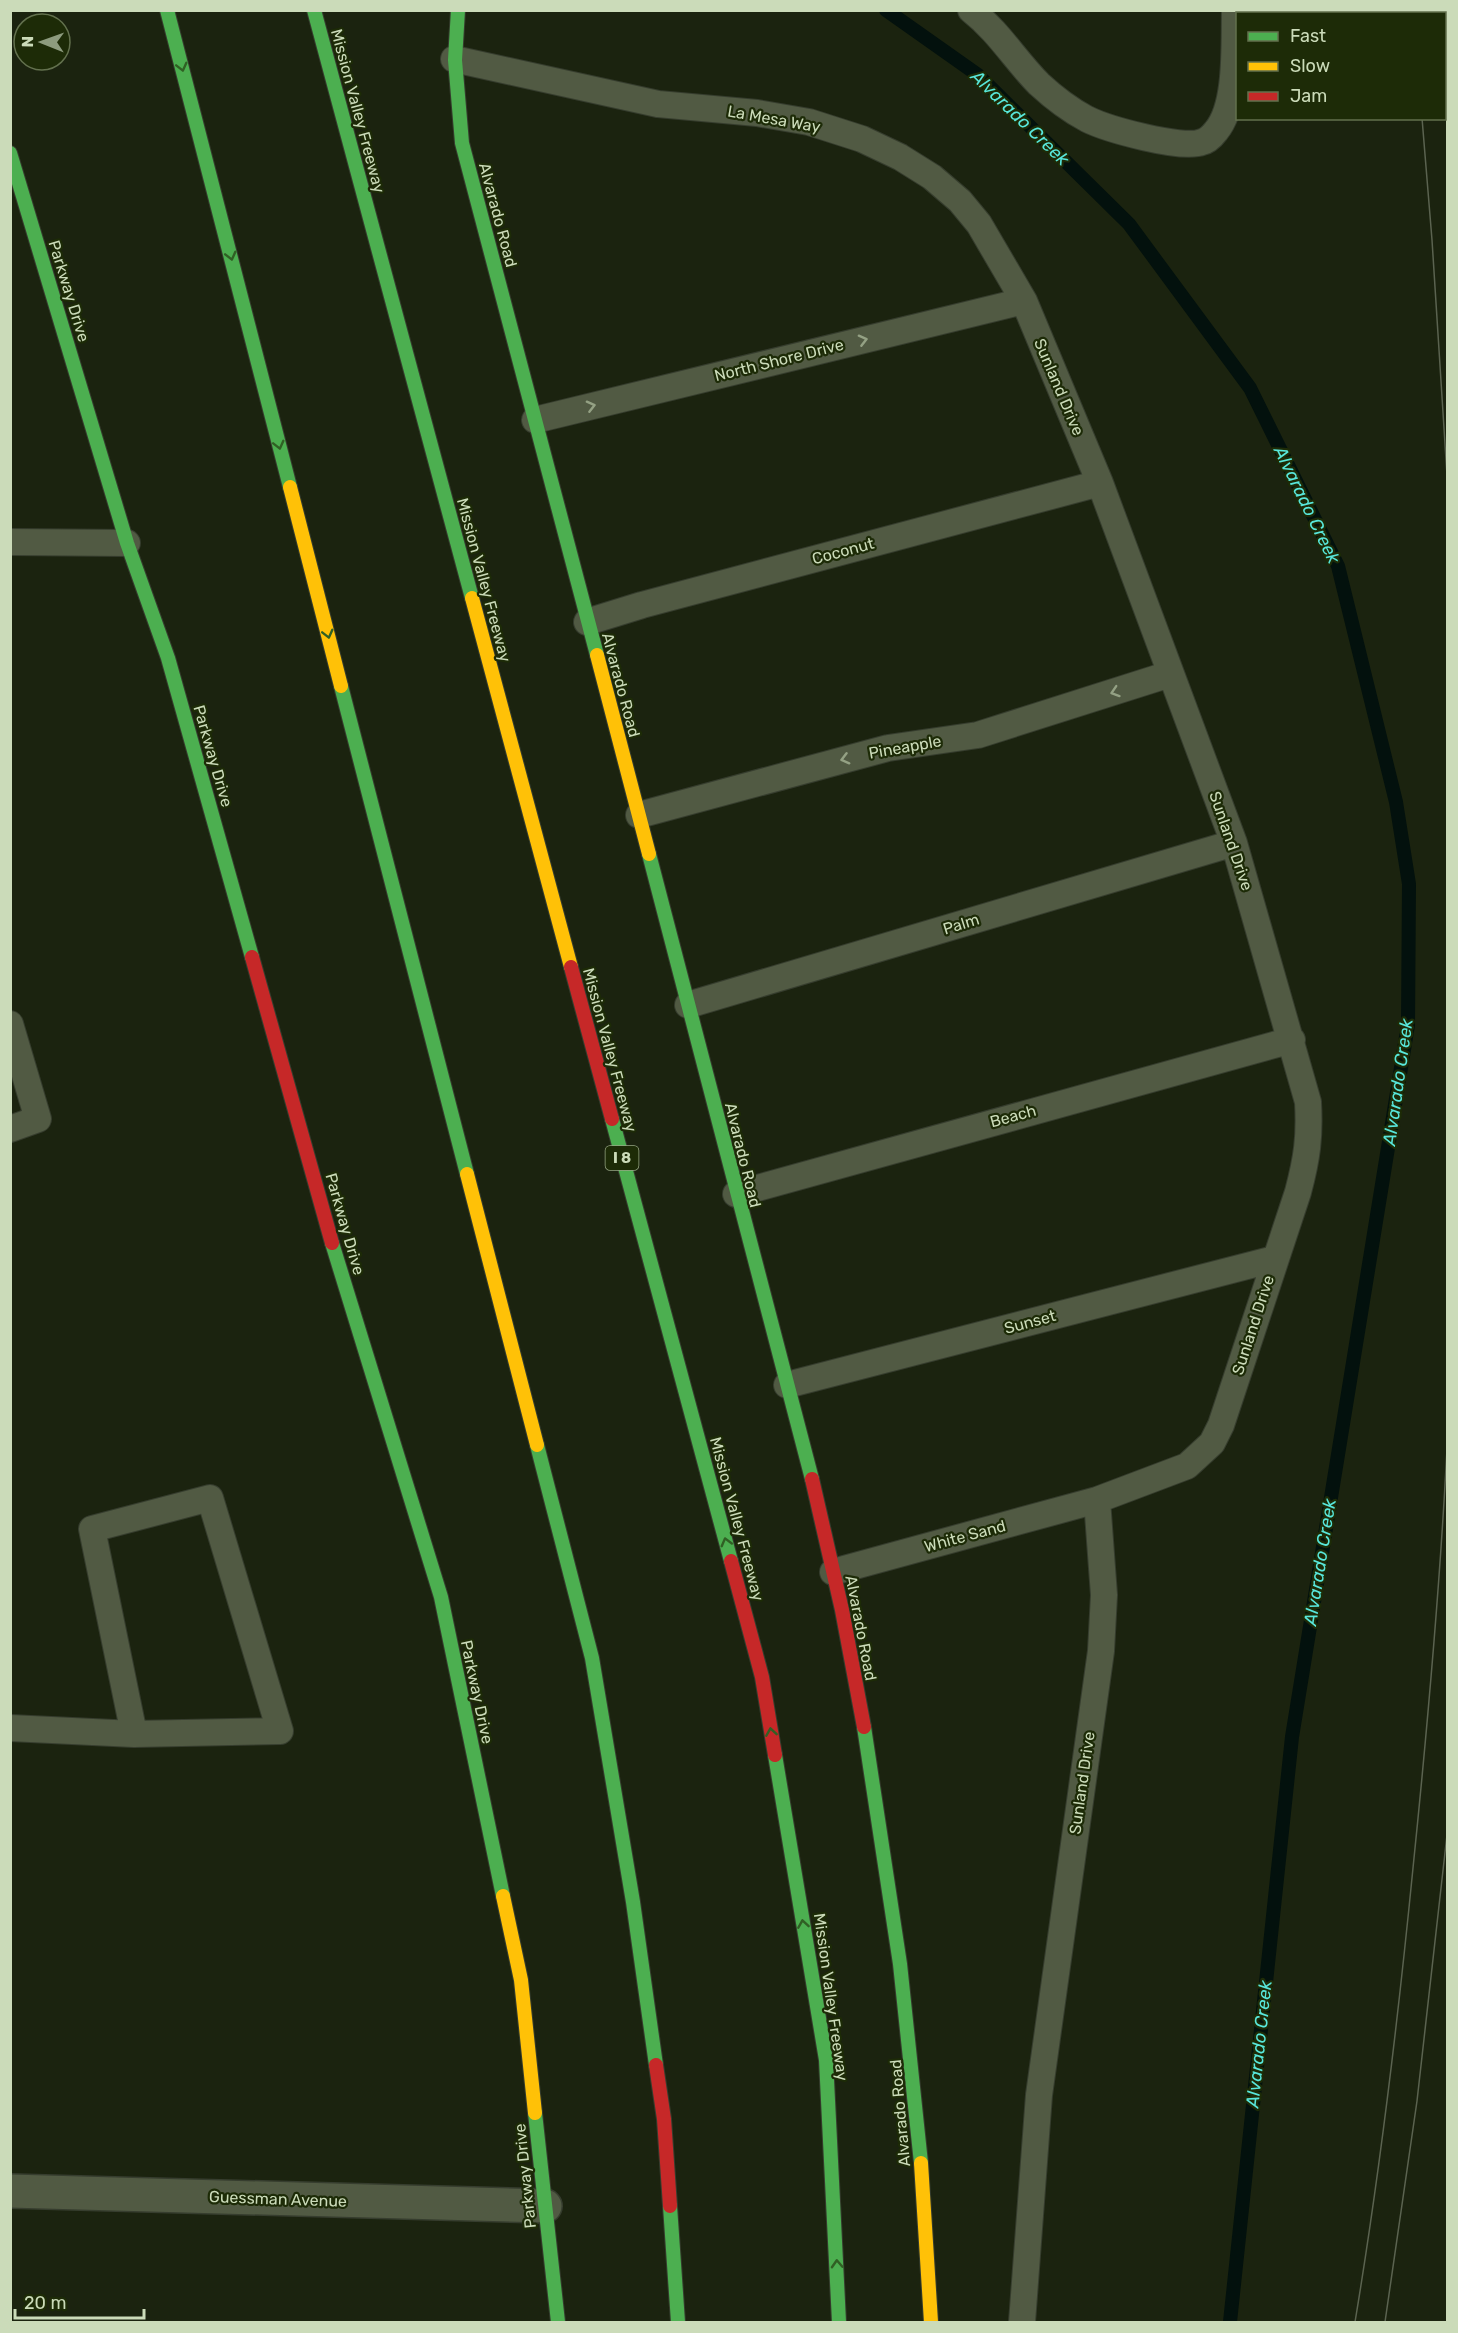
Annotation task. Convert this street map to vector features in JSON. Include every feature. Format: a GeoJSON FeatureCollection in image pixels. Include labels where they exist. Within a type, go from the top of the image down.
{"type":"FeatureCollection","features":[{"type":"Feature","properties":{"kind":"main road"},"geometry":{"type":"LineString","coordinates":[[167,10],[592,1658],[633,1902],[664,2119],[678,2322]]}},
{"type":"Feature","properties":{"kind":"main road","name":"Mission Valley Freeway"},"geometry":{"type":"LineString","coordinates":[[314,10],[762,1677],[826,2060],[839,2322]]}},
{"type":"Feature","properties":{"kind":"main road","name":"Alvarado Road"},"geometry":{"type":"LineString","coordinates":[[458,10],[454,59],[455,96],[462,143],[639,816],[833,1572],[872,1769],[907,2014],[920,2144],[931,2322]]}},
{"type":"Feature","properties":{"kind":"main road","name":"Parkway Drive"},"geometry":{"type":"LineString","coordinates":[[10,153],[128,543],[168,658],[338,1260],[441,1598],[521,1980],[558,2322]]}},
{"type":"Feature","properties":{"kind":"street","name":"Guessman Avenue"},"geometry":{"type":"LineString","coordinates":[[10,2191],[545,2206]]}},
{"type":"Feature","properties":{"kind":"lane"},"geometry":{"type":"LineString","coordinates":[[984,15],[1039,83],[1087,119],[1112,130],[1188,144],[1204,142],[1218,129],[1229,105],[1235,10]]}},
{"type":"Feature","properties":{"kind":"lane","name":"La Mesa Way"},"geometry":{"type":"LineString","coordinates":[[454,59],[658,104],[757,113],[809,122],[862,139],[932,177],[960,201],[979,224],[1024,301]]}},
{"type":"Feature","properties":{"kind":"lane","name":"North Shore Drive"},"geometry":{"type":"LineString","coordinates":[[535,420],[1024,301]]}},
{"type":"Feature","properties":{"kind":"lane","name":"Sunland Drive"},"geometry":{"type":"LineString","coordinates":[[1022,2322],[1039,2095],[1101,1650],[1104,1594],[1097,1500],[1187,1466],[1212,1443],[1221,1425],[1306,1162],[1310,1131],[1308,1102],[1292,1040],[1234,843],[1100,483],[1024,301]]}},
{"type":"Feature","properties":{"kind":"lane","name":"Coconut"},"geometry":{"type":"LineString","coordinates":[[587,622],[642,605],[1100,483]]}},
{"type":"Feature","properties":{"kind":"lane"},"geometry":{"type":"LineString","coordinates":[[10,542],[128,543]]}},
{"type":"Feature","properties":{"kind":"lane","name":"Pineapple"},"geometry":{"type":"LineString","coordinates":[[639,816],[888,748],[978,735],[1170,674]]}},
{"type":"Feature","properties":{"kind":"lane","name":"Palm"},"geometry":{"type":"LineString","coordinates":[[688,1005],[1234,843]]}},
{"type":"Feature","properties":{"kind":"lane"},"geometry":{"type":"LineString","coordinates":[[10,1024],[38,1119],[10,1129]]}},
{"type":"Feature","properties":{"kind":"lane","name":"Beach"},"geometry":{"type":"LineString","coordinates":[[736,1194],[1292,1040]]}},
{"type":"Feature","properties":{"kind":"lane","name":"Sunset"},"geometry":{"type":"LineString","coordinates":[[786,1385],[1274,1259]]}},
{"type":"Feature","properties":{"kind":"lane"},"geometry":{"type":"LineString","coordinates":[[10,1728],[134,1734],[280,1731],[210,1498],[92,1529],[134,1734]]}},
{"type":"Feature","properties":{"kind":"lane","name":"White Sand"},"geometry":{"type":"LineString","coordinates":[[833,1572],[1097,1500]]}},
{"type":"Feature","properties":{"kind":"waterway","name":"Alvarado Creek"},"geometry":{"type":"LineString","coordinates":[[886,10],[978,75],[1129,224],[1250,388],[1338,566],[1396,802],[1409,884],[1408,1025],[1292,1737],[1230,2322]]}},
{"type":"Feature","properties":{"kind":"tram line"},"geometry":{"type":"LineString","coordinates":[[1446,51],[1448,64]]}},
{"type":"Feature","properties":{"kind":"tram line"},"geometry":{"type":"LineString","coordinates":[[1422,120],[1448,491]]}},
{"type":"Feature","properties":{"kind":"tram line"},"geometry":{"type":"LineString","coordinates":[[1355,2322],[1395,2039],[1407,1925],[1434,1648],[1448,1429]]}},
{"type":"Feature","properties":{"kind":"tram line"},"geometry":{"type":"LineString","coordinates":[[1385,2322],[1417,2101],[1448,1826]]}},
{"type":"Feature","properties":{"kind":"traffic: fast"},"geometry":{"type":"LineString","coordinates":[[167,10],[290,487]]}},
{"type":"Feature","properties":{"kind":"traffic: fast"},"geometry":{"type":"LineString","coordinates":[[314,10],[472,598]]}},
{"type":"Feature","properties":{"kind":"traffic: fast"},"geometry":{"type":"LineString","coordinates":[[458,10],[455,60],[462,143],[597,655]]}},
{"type":"Feature","properties":{"kind":"traffic: fast"},"geometry":{"type":"LineString","coordinates":[[10,153],[127,543],[168,658],[252,957]]}},
{"type":"Feature","properties":{"kind":"traffic: fast"},"geometry":{"type":"LineString","coordinates":[[341,686],[467,1174]]}},
{"type":"Feature","properties":{"kind":"traffic: fast"},"geometry":{"type":"LineString","coordinates":[[649,854],[812,1479]]}},
{"type":"Feature","properties":{"kind":"traffic: fast"},"geometry":{"type":"LineString","coordinates":[[612,1119],[731,1561]]}},
{"type":"Feature","properties":{"kind":"traffic: fast"},"geometry":{"type":"LineString","coordinates":[[332,1243],[441,1597],[503,1896]]}},
{"type":"Feature","properties":{"kind":"traffic: fast"},"geometry":{"type":"LineString","coordinates":[[537,1445],[592,1658],[633,1902],[656,2065]]}},
{"type":"Feature","properties":{"kind":"traffic: fast"},"geometry":{"type":"LineString","coordinates":[[864,1727],[900,1964],[921,2163]]}},
{"type":"Feature","properties":{"kind":"traffic: fast"},"geometry":{"type":"LineString","coordinates":[[775,1755],[826,2060],[839,2322]]}},
{"type":"Feature","properties":{"kind":"traffic: fast"},"geometry":{"type":"LineString","coordinates":[[535,2113],[558,2322]]}},
{"type":"Feature","properties":{"kind":"traffic: fast"},"geometry":{"type":"LineString","coordinates":[[670,2206],[678,2322]]}},
{"type":"Feature","properties":{"kind":"traffic: slow"},"geometry":{"type":"LineString","coordinates":[[290,487],[341,686]]}},
{"type":"Feature","properties":{"kind":"traffic: slow"},"geometry":{"type":"LineString","coordinates":[[472,598],[571,967]]}},
{"type":"Feature","properties":{"kind":"traffic: slow"},"geometry":{"type":"LineString","coordinates":[[597,655],[649,854]]}},
{"type":"Feature","properties":{"kind":"traffic: slow"},"geometry":{"type":"LineString","coordinates":[[467,1174],[537,1445]]}},
{"type":"Feature","properties":{"kind":"traffic: slow"},"geometry":{"type":"LineString","coordinates":[[503,1896],[521,1980],[535,2113]]}},
{"type":"Feature","properties":{"kind":"traffic: slow"},"geometry":{"type":"LineString","coordinates":[[921,2163],[931,2322]]}},
{"type":"Feature","properties":{"kind":"traffic: jam"},"geometry":{"type":"LineString","coordinates":[[252,957],[332,1243]]}},
{"type":"Feature","properties":{"kind":"traffic: jam"},"geometry":{"type":"LineString","coordinates":[[571,967],[612,1119]]}},
{"type":"Feature","properties":{"kind":"traffic: jam"},"geometry":{"type":"LineString","coordinates":[[812,1479],[842,1610],[864,1727]]}},
{"type":"Feature","properties":{"kind":"traffic: jam"},"geometry":{"type":"LineString","coordinates":[[731,1561],[762,1677],[775,1755]]}},
{"type":"Feature","properties":{"kind":"traffic: jam"},"geometry":{"type":"LineString","coordinates":[[656,2065],[664,2119],[670,2206]]}}]}
